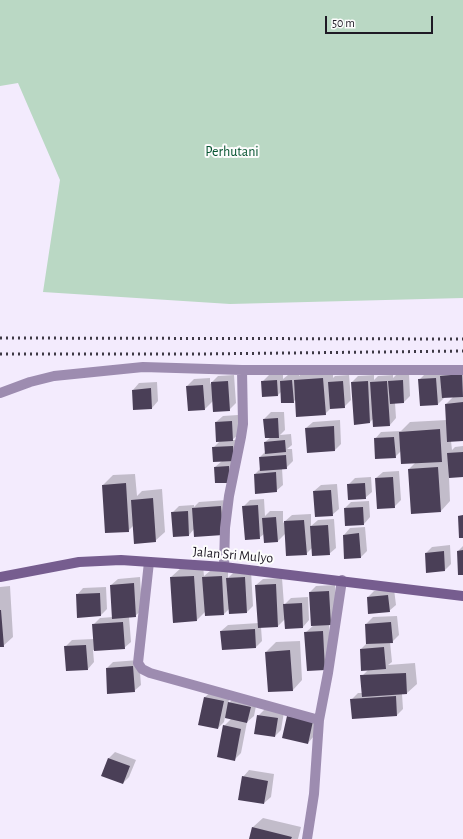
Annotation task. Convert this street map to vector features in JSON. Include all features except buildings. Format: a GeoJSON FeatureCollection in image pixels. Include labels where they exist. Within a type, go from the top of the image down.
{"type":"FeatureCollection","features":[{"type":"Feature","properties":{"kind":"main road","name":"Jalan Sri Mulyo"},"geometry":{"type":"LineString","coordinates":[[0,577],[79,562],[120,560],[224,567],[342,580],[463,596]]}},
{"type":"Feature","properties":{"kind":"street"},"geometry":{"type":"LineString","coordinates":[[0,393],[30,382],[54,376],[143,367],[242,370],[463,370]]}},
{"type":"Feature","properties":{"kind":"street"},"geometry":{"type":"LineString","coordinates":[[224,567],[225,528],[229,496],[242,437],[242,370]]}},
{"type":"Feature","properties":{"kind":"street"},"geometry":{"type":"LineString","coordinates":[[149,562],[138,663],[142,669],[150,673],[319,720]]}},
{"type":"Feature","properties":{"kind":"street"},"geometry":{"type":"LineString","coordinates":[[307,839],[314,794],[319,720],[328,673],[342,580]]}},
{"type":"Feature","properties":{"kind":"green space","name":"Perhutani"},"geometry":{"type":"Polygon","coordinates":[[[0,0],[463,0],[463,298],[230,304],[43,292],[60,180],[18,83],[0,86],[0,0]]]}},
{"type":"Feature","properties":{"kind":"railway"},"geometry":{"type":"LineString","coordinates":[[0,338],[463,339]]}},
{"type":"Feature","properties":{"kind":"railway"},"geometry":{"type":"LineString","coordinates":[[0,354],[200,354],[463,351]]}}]}
